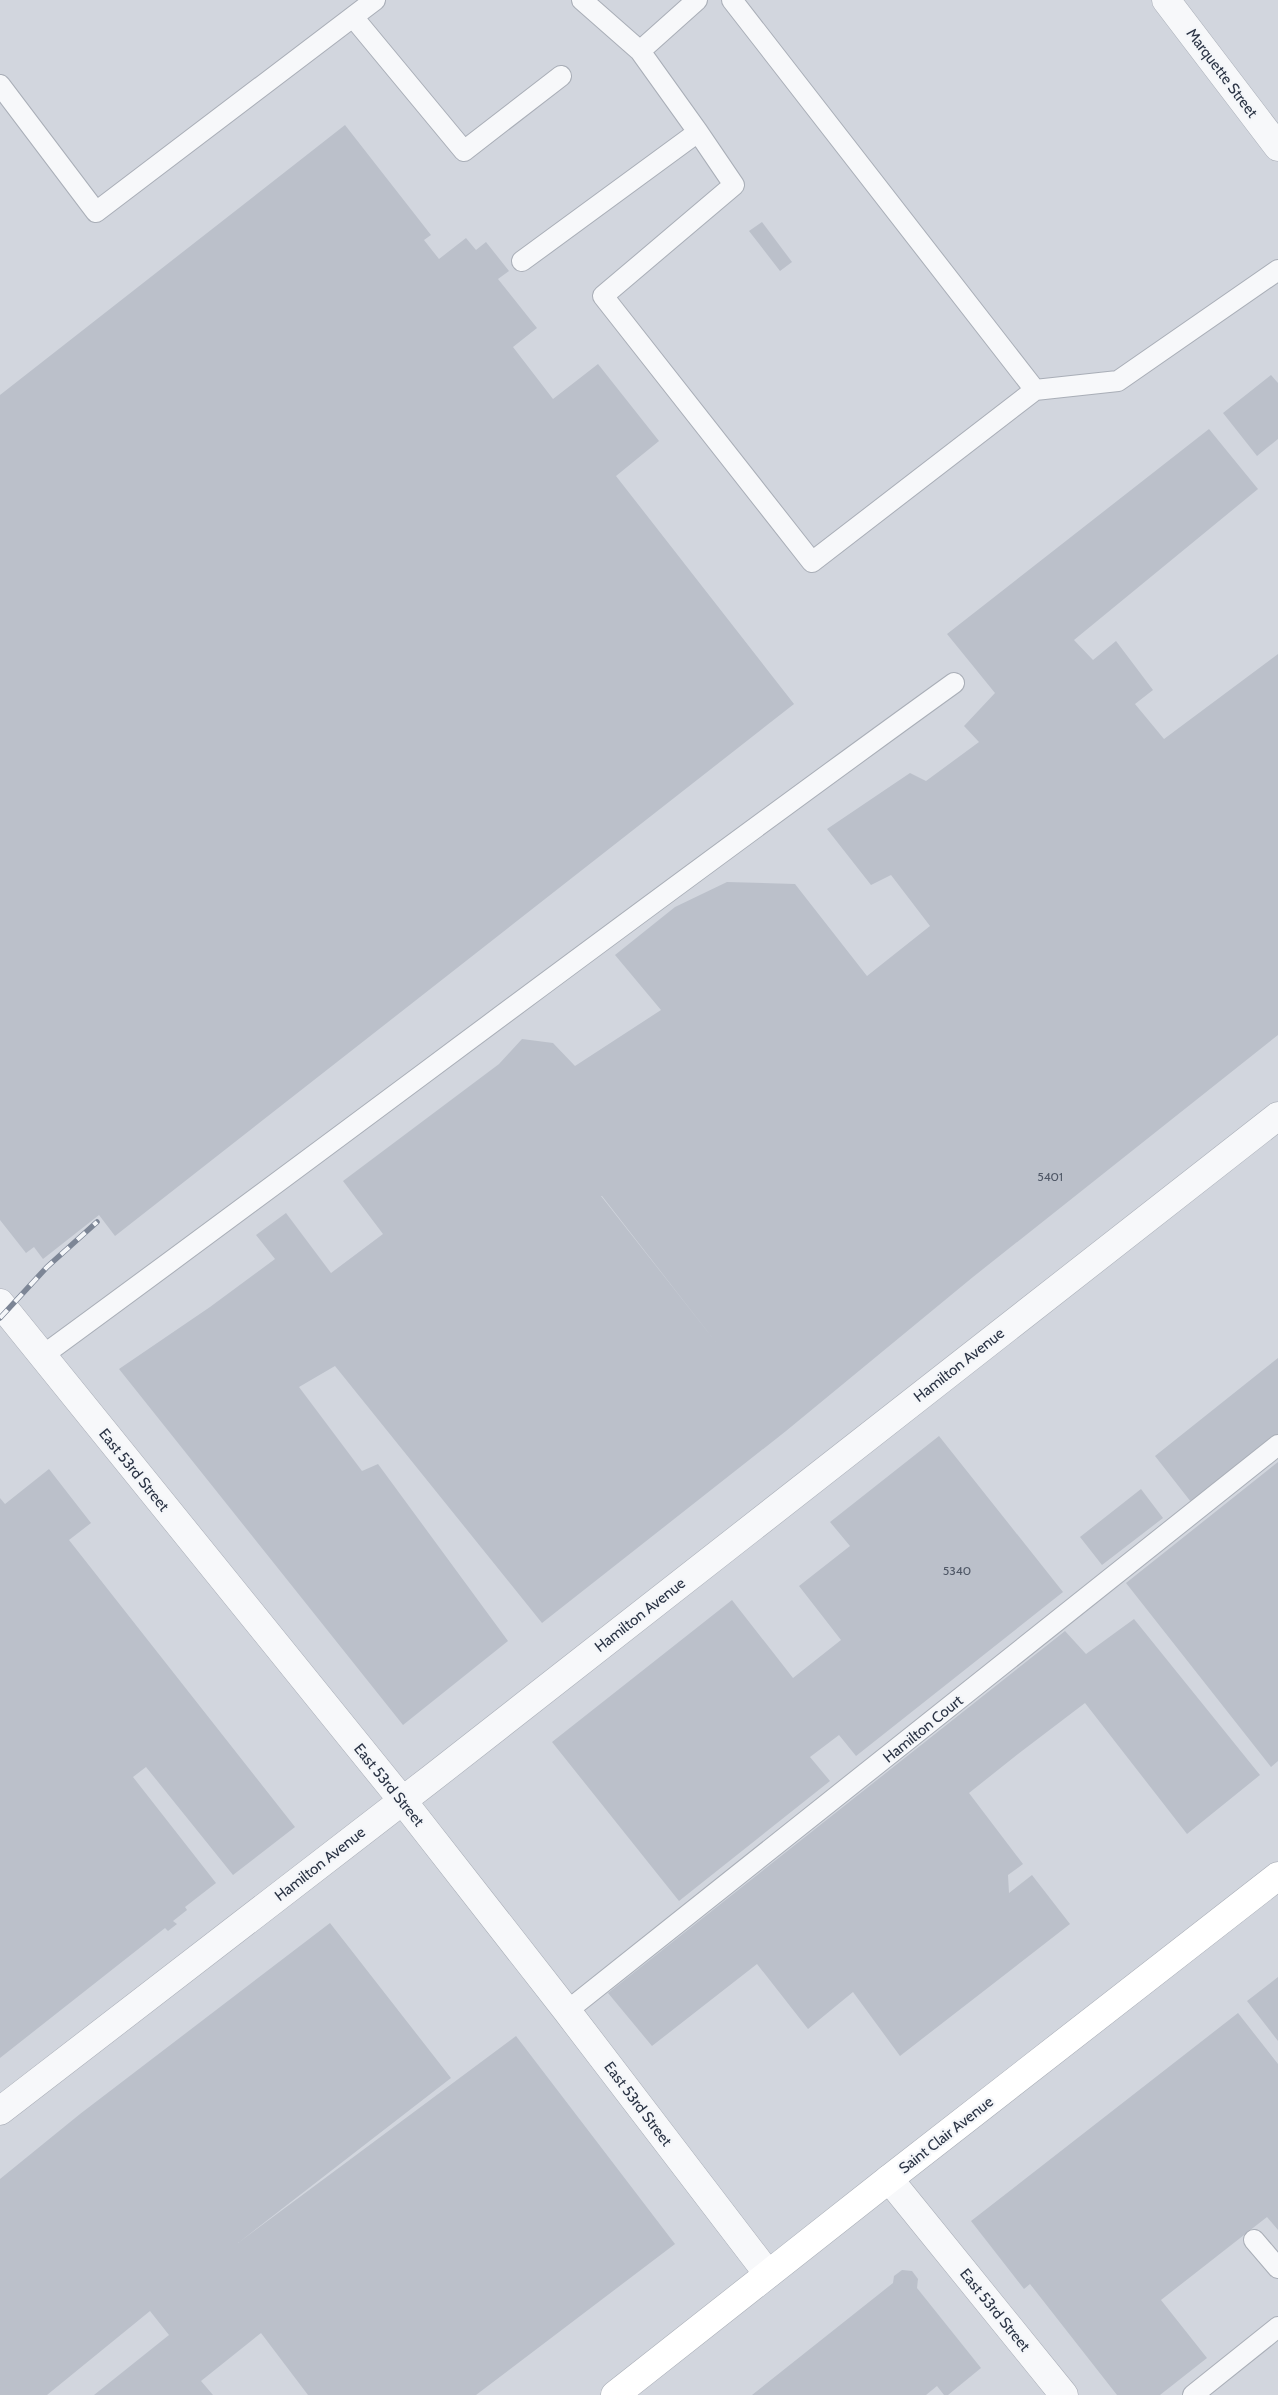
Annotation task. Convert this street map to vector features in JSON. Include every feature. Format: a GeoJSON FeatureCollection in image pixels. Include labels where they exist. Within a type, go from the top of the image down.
{"type":"FeatureCollection","features":[{"type":"Feature","properties":{"kind":"main road","name":"Saint Clair Avenue"},"geometry":{"type":"LineString","coordinates":[[615,2395],[1278,1876]]}},
{"type":"Feature","properties":{"kind":"street","name":"Marquette Street"},"geometry":{"type":"LineString","coordinates":[[1166,0],[1278,147]]}},
{"type":"Feature","properties":{"kind":"street","name":"Hamilton Avenue"},"geometry":{"type":"LineString","coordinates":[[0,2111],[402,1800],[1278,1116]]}},
{"type":"Feature","properties":{"kind":"street","name":"East 53rd Street"},"geometry":{"type":"LineString","coordinates":[[0,1303],[402,1800],[568,2011],[768,2274]]}},
{"type":"Feature","properties":{"kind":"street","name":"East 53rd Street"},"geometry":{"type":"LineString","coordinates":[[889,2179],[1064,2395]]}},
{"type":"Feature","properties":{"kind":"lane"},"geometry":{"type":"LineString","coordinates":[[0,85],[96,212],[375,0]]}},
{"type":"Feature","properties":{"kind":"lane"},"geometry":{"type":"LineString","coordinates":[[582,0],[640,51],[734,185],[603,296],[812,562],[1036,390],[1118,381],[1278,270]]}},
{"type":"Feature","properties":{"kind":"lane"},"geometry":{"type":"LineString","coordinates":[[640,51],[697,0]]}},
{"type":"Feature","properties":{"kind":"lane"},"geometry":{"type":"LineString","coordinates":[[732,0],[1036,390]]}},
{"type":"Feature","properties":{"kind":"lane"},"geometry":{"type":"LineString","coordinates":[[353,17],[464,151],[561,76]]}},
{"type":"Feature","properties":{"kind":"lane"},"geometry":{"type":"LineString","coordinates":[[522,261],[698,132]]}},
{"type":"Feature","properties":{"kind":"lane"},"geometry":{"type":"LineString","coordinates":[[42,1356],[236,1214],[775,812],[954,683]]}},
{"type":"Feature","properties":{"kind":"lane","name":"Hamilton Court"},"geometry":{"type":"LineString","coordinates":[[568,2011],[1278,1446]]}},
{"type":"Feature","properties":{"kind":"lane"},"geometry":{"type":"LineString","coordinates":[[1254,2240],[1278,2268]]}},
{"type":"Feature","properties":{"kind":"lane"},"geometry":{"type":"LineString","coordinates":[[1193,2395],[1278,2327]]}},
{"type":"Feature","properties":{"kind":"shaded area"},"geometry":{"type":"Polygon","coordinates":[[[0,0],[1278,0],[1278,2395],[0,2395],[0,0]]]}},
{"type":"Feature","properties":{"kind":"building"},"geometry":{"type":"Polygon","coordinates":[[[345,125],[431,235],[424,240],[439,259],[466,238],[476,250],[486,242],[509,271],[498,279],[537,328],[513,347],[553,399],[598,364],[659,441],[616,476],[794,704],[115,1236],[99,1215],[43,1259],[34,1247],[26,1253],[0,1220],[0,395],[345,125]]]}},
{"type":"Feature","properties":{"kind":"building"},"geometry":{"type":"Polygon","coordinates":[[[762,222],[792,262],[780,271],[749,231],[762,222]]]}},
{"type":"Feature","properties":{"kind":"building"},"geometry":{"type":"Polygon","coordinates":[[[1271,375],[1278,383],[1278,439],[1257,456],[1223,413],[1271,375]]]}},
{"type":"Feature","properties":{"kind":"building"},"geometry":{"type":"Polygon","coordinates":[[[1209,429],[1258,489],[1074,640],[1093,660],[1116,641],[1153,690],[1135,704],[1164,739],[1278,654],[1278,1035],[973,1277],[786,1431],[542,1623],[335,1366],[299,1387],[362,1471],[378,1464],[508,1641],[403,1725],[119,1369],[210,1307],[275,1259],[256,1235],[286,1213],[331,1273],[383,1234],[343,1181],[499,1064],[522,1039],[553,1043],[575,1066],[661,1010],[615,955],[675,907],[727,882],[795,884],[867,976],[930,926],[891,875],[871,885],[827,829],[910,773],[926,781],[979,742],[964,726],[995,693],[947,634],[1209,429]],[[601,1196],[718,1345],[602,1196],[601,1196]]]}},
{"type":"Feature","properties":{"kind":"building"},"geometry":{"type":"Polygon","coordinates":[[[1278,1358],[1278,1434],[1191,1502],[1155,1456],[1278,1358]]]}},
{"type":"Feature","properties":{"kind":"building"},"geometry":{"type":"Polygon","coordinates":[[[939,1436],[1063,1592],[856,1756],[839,1735],[810,1757],[830,1781],[679,1901],[552,1742],[732,1600],[793,1678],[841,1640],[799,1586],[850,1546],[830,1522],[939,1436]]]}},
{"type":"Feature","properties":{"kind":"building"},"geometry":{"type":"Polygon","coordinates":[[[1278,1462],[1278,1761],[1271,1767],[1126,1583],[1278,1462]]]}},
{"type":"Feature","properties":{"kind":"building"},"geometry":{"type":"Polygon","coordinates":[[[49,1469],[91,1523],[69,1540],[295,1827],[233,1875],[146,1767],[133,1777],[216,1883],[185,1907],[187,1910],[173,1921],[177,1924],[168,1931],[165,1928],[0,2058],[0,1498],[5,1504],[49,1469]]]}},
{"type":"Feature","properties":{"kind":"building"},"geometry":{"type":"Polygon","coordinates":[[[1141,1489],[1163,1518],[1102,1565],[1080,1537],[1141,1489]]]}},
{"type":"Feature","properties":{"kind":"building"},"geometry":{"type":"Polygon","coordinates":[[[1134,1619],[1260,1775],[1187,1834],[1085,1703],[1018,1754],[969,1793],[1023,1864],[1008,1875],[1009,1893],[1032,1875],[1070,1924],[900,2056],[853,1992],[808,2029],[757,1964],[652,2046],[608,1993],[1065,1631],[1086,1654],[1134,1619]]]}},
{"type":"Feature","properties":{"kind":"building"},"geometry":{"type":"Polygon","coordinates":[[[330,1923],[451,2078],[238,2243],[516,2036],[675,2244],[476,2395],[308,2395],[261,2333],[201,2381],[213,2395],[94,2395],[169,2335],[150,2311],[47,2395],[0,2395],[0,2179],[80,2114],[330,1923]]]}},
{"type":"Feature","properties":{"kind":"building"},"geometry":{"type":"Polygon","coordinates":[[[1278,1977],[1278,2041],[1247,2001],[1278,1977]]]}},
{"type":"Feature","properties":{"kind":"building"},"geometry":{"type":"Polygon","coordinates":[[[1238,2013],[1278,2064],[1278,2230],[1267,2217],[1161,2300],[1207,2358],[1160,2395],[1117,2395],[1030,2284],[1024,2289],[971,2221],[1238,2013]]]}},
{"type":"Feature","properties":{"kind":"building"},"geometry":{"type":"Polygon","coordinates":[[[902,2270],[912,2271],[918,2279],[917,2288],[981,2368],[948,2395],[944,2395],[937,2386],[926,2395],[752,2395],[893,2283],[894,2276],[902,2270]]]}},
{"type":"Feature","properties":{"kind":"railway"},"geometry":{"type":"LineString","coordinates":[[0,1318],[47,1267],[97,1222]]}}]}
